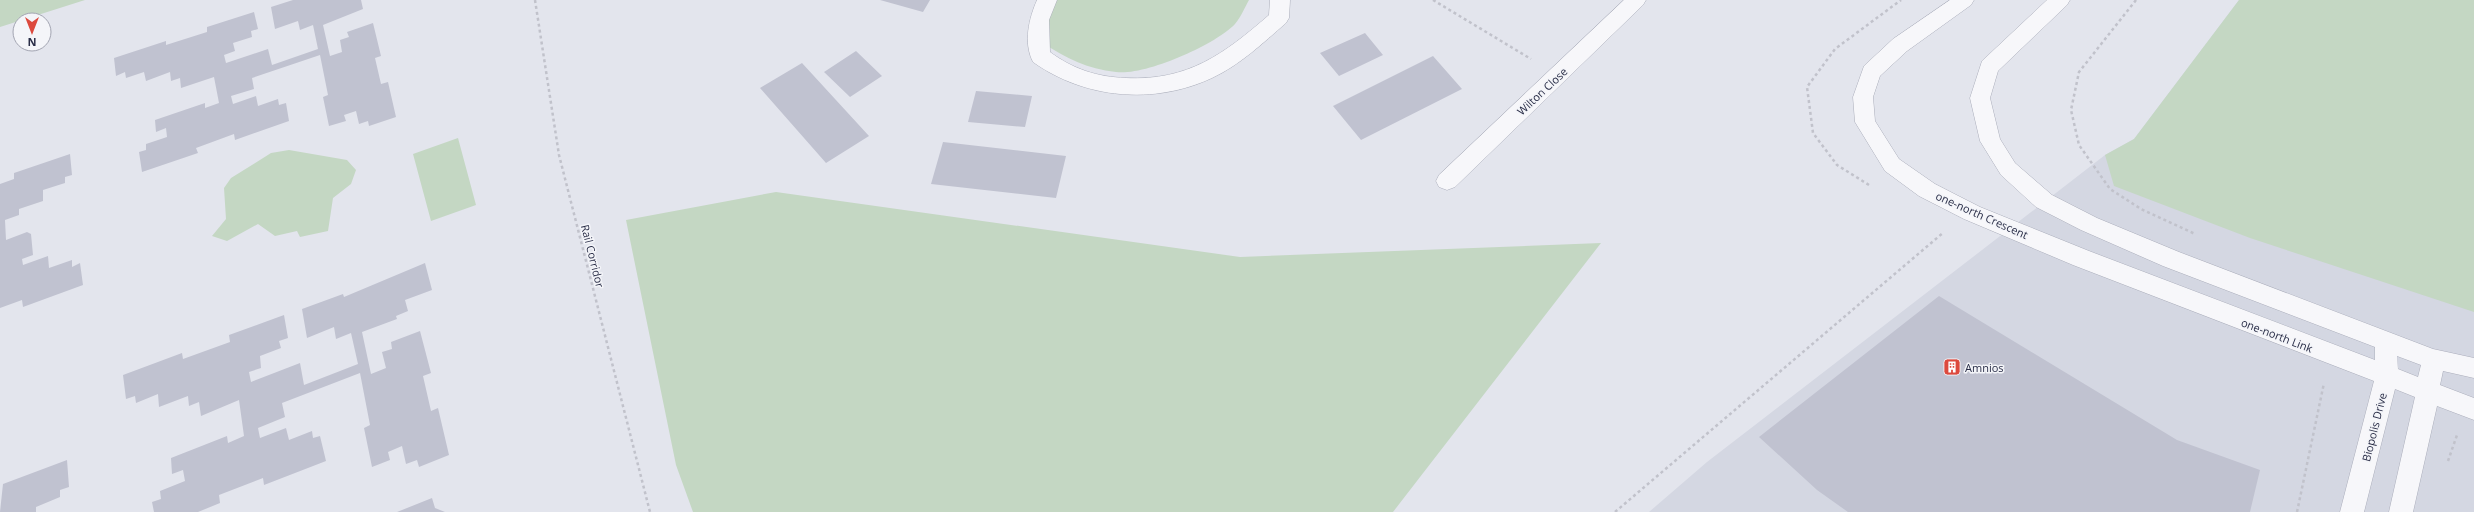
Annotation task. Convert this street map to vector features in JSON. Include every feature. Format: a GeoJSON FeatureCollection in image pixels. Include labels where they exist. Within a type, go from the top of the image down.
{"type":"FeatureCollection","features":[{"type":"Feature","properties":{"kind":"street"},"geometry":{"type":"LineString","coordinates":[[1047,0],[1042,8],[1037,34],[1040,56],[1061,72],[1095,84],[1138,89],[1176,85],[1217,66],[1242,50],[1279,18],[1280,0]]}},
{"type":"Feature","properties":{"kind":"street","name":"Wilton Close"},"geometry":{"type":"LineString","coordinates":[[1447,181],[1559,76],[1636,0]]}},
{"type":"Feature","properties":{"kind":"street","name":"one-north Crescent"},"geometry":{"type":"LineString","coordinates":[[1964,0],[1900,45],[1870,72],[1863,97],[1865,122],[1892,165],[1927,190],[1972,213],[2081,258]]}},
{"type":"Feature","properties":{"kind":"street"},"geometry":{"type":"LineString","coordinates":[[2060,0],[1989,67],[1980,98],[1990,141],[2008,169],[2044,201],[2089,224],[2171,259],[2433,359],[2474,368]]}},
{"type":"Feature","properties":{"kind":"street","name":"one-north Link"},"geometry":{"type":"LineString","coordinates":[[2081,258],[2386,377],[2474,409]]}},
{"type":"Feature","properties":{"kind":"street","name":"Biopolis Drive"},"geometry":{"type":"LineString","coordinates":[[2352,512],[2386,377],[2386,341]]}},
{"type":"Feature","properties":{"kind":"street"},"geometry":{"type":"LineString","coordinates":[[2401,512],[2428,393],[2433,359]]}},
{"type":"Feature","properties":{"kind":"path","name":"Rail Corridor"},"geometry":{"type":"LineString","coordinates":[[535,0],[559,155],[650,512]]}},
{"type":"Feature","properties":{"kind":"path"},"geometry":{"type":"LineString","coordinates":[[1433,0],[1559,76]]}},
{"type":"Feature","properties":{"kind":"path"},"geometry":{"type":"LineString","coordinates":[[2136,0],[2079,72],[2071,110],[2079,145],[2110,189],[2141,209],[2197,235]]}},
{"type":"Feature","properties":{"kind":"path"},"geometry":{"type":"LineString","coordinates":[[1615,512],[1949,228]]}},
{"type":"Feature","properties":{"kind":"path"},"geometry":{"type":"LineString","coordinates":[[2297,512],[2326,376]]}},
{"type":"Feature","properties":{"kind":"shaded area"},"geometry":{"type":"Polygon","coordinates":[[[2239,0],[2474,0],[2474,512],[1649,512],[1707,462],[2105,155],[2134,139],[2239,0]]]}},
{"type":"Feature","properties":{"kind":"green space"},"geometry":{"type":"Polygon","coordinates":[[[0,0],[85,0],[47,12],[12,12],[12,23],[0,27],[0,0]]]}},
{"type":"Feature","properties":{"kind":"green space"},"geometry":{"type":"Polygon","coordinates":[[[1043,0],[1249,0],[1235,24],[1212,41],[1161,64],[1129,72],[1116,72],[1105,71],[1077,62],[1043,43],[1043,0]]]}},
{"type":"Feature","properties":{"kind":"green space"},"geometry":{"type":"Polygon","coordinates":[[[2239,0],[2474,0],[2474,312],[2250,238],[2114,186],[2105,155],[2134,139],[2239,0]]]}},
{"type":"Feature","properties":{"kind":"green space"},"geometry":{"type":"Polygon","coordinates":[[[458,138],[476,205],[431,221],[413,154],[458,138]]]}},
{"type":"Feature","properties":{"kind":"green space"},"geometry":{"type":"Polygon","coordinates":[[[289,150],[347,160],[356,170],[351,184],[333,198],[328,231],[300,237],[297,231],[275,236],[258,224],[227,241],[212,236],[226,219],[224,188],[231,178],[271,153],[289,150]]]}},
{"type":"Feature","properties":{"kind":"green space"},"geometry":{"type":"Polygon","coordinates":[[[776,192],[1240,257],[1601,243],[1393,512],[693,512],[676,465],[626,220],[776,192]]]}},
{"type":"Feature","properties":{"kind":"building"},"geometry":{"type":"Polygon","coordinates":[[[293,0],[361,0],[363,9],[323,25],[330,56],[342,52],[340,40],[349,37],[347,32],[373,23],[381,56],[375,58],[381,84],[388,82],[396,117],[369,126],[368,121],[359,124],[356,111],[344,115],[346,121],[329,126],[323,97],[328,95],[320,55],[252,78],[254,89],[231,96],[233,104],[256,96],[258,106],[278,99],[279,105],[286,103],[289,121],[235,140],[234,134],[196,148],[198,153],[142,172],[139,152],[146,150],[146,144],[167,137],[166,128],[156,132],[155,120],[205,103],[205,108],[219,103],[214,77],[181,88],[180,78],[171,81],[170,72],[146,81],[144,72],[126,78],[125,72],[116,76],[114,58],[166,41],[166,45],[207,32],[207,27],[254,12],[258,29],[251,31],[252,37],[233,43],[235,51],[224,55],[226,63],[268,49],[272,65],[318,49],[313,25],[300,30],[298,21],[275,29],[271,7],[293,0]]]}},
{"type":"Feature","properties":{"kind":"building"},"geometry":{"type":"Polygon","coordinates":[[[880,0],[930,0],[923,12],[880,0]]]}},
{"type":"Feature","properties":{"kind":"building"},"geometry":{"type":"Polygon","coordinates":[[[1365,33],[1383,55],[1339,76],[1320,53],[1365,33]]]}},
{"type":"Feature","properties":{"kind":"building"},"geometry":{"type":"Polygon","coordinates":[[[856,51],[882,76],[850,97],[824,72],[856,51]]]}},
{"type":"Feature","properties":{"kind":"building"},"geometry":{"type":"Polygon","coordinates":[[[1433,56],[1462,89],[1361,140],[1333,106],[1433,56]]]}},
{"type":"Feature","properties":{"kind":"building"},"geometry":{"type":"Polygon","coordinates":[[[802,63],[869,136],[826,163],[760,88],[802,63]]]}},
{"type":"Feature","properties":{"kind":"building"},"geometry":{"type":"Polygon","coordinates":[[[976,91],[1032,96],[1025,127],[968,122],[976,91]]]}},
{"type":"Feature","properties":{"kind":"building"},"geometry":{"type":"Polygon","coordinates":[[[943,142],[1066,156],[1056,198],[931,184],[943,142]]]}},
{"type":"Feature","properties":{"kind":"building"},"geometry":{"type":"Polygon","coordinates":[[[70,154],[72,175],[65,177],[65,183],[43,190],[43,201],[19,209],[19,215],[5,220],[6,240],[27,232],[31,234],[33,255],[22,259],[23,265],[48,256],[49,268],[72,260],[72,267],[80,263],[83,285],[23,307],[22,300],[0,308],[0,184],[14,179],[14,173],[70,154]]]}},
{"type":"Feature","properties":{"kind":"building"},"geometry":{"type":"Polygon","coordinates":[[[425,263],[432,290],[405,300],[408,311],[396,316],[397,319],[362,332],[371,374],[386,368],[382,352],[392,349],[391,342],[420,331],[431,373],[423,376],[431,411],[438,408],[449,455],[419,467],[417,460],[406,464],[402,446],[388,452],[390,460],[372,467],[364,428],[370,425],[360,373],[282,403],[285,417],[258,428],[260,438],[286,428],[289,440],[312,431],[313,438],[320,436],[326,461],[264,485],[263,478],[219,495],[220,503],[198,512],[154,512],[152,502],[161,499],[160,491],[185,481],[183,470],[172,474],[171,458],[227,436],[228,443],[244,436],[239,400],[201,416],[199,402],[189,406],[188,396],[159,407],[158,394],[136,403],[135,396],[126,399],[123,375],[182,353],[183,359],[230,342],[229,335],[284,315],[288,338],[279,341],[281,348],[260,356],[261,368],[249,372],[251,382],[300,363],[304,385],[358,364],[351,333],[336,339],[334,327],[307,338],[302,309],[343,294],[344,297],[425,263]]]}},
{"type":"Feature","properties":{"kind":"building","name":"Amnios"},"geometry":{"type":"Polygon","coordinates":[[[1939,296],[2177,440],[2260,470],[2250,512],[1848,512],[1817,490],[1759,437],[1939,296]]]}},
{"type":"Feature","properties":{"kind":"building"},"geometry":{"type":"Polygon","coordinates":[[[67,460],[69,487],[60,490],[60,497],[36,507],[36,512],[0,512],[3,484],[67,460]]]}},
{"type":"Feature","properties":{"kind":"building"},"geometry":{"type":"Polygon","coordinates":[[[432,498],[435,508],[445,512],[397,512],[432,498]]]}},
{"type":"Feature","properties":{"kind":"place","name":"Amnios"},"geometry":{"type":"Point","coordinates":[1952,367]}}]}
